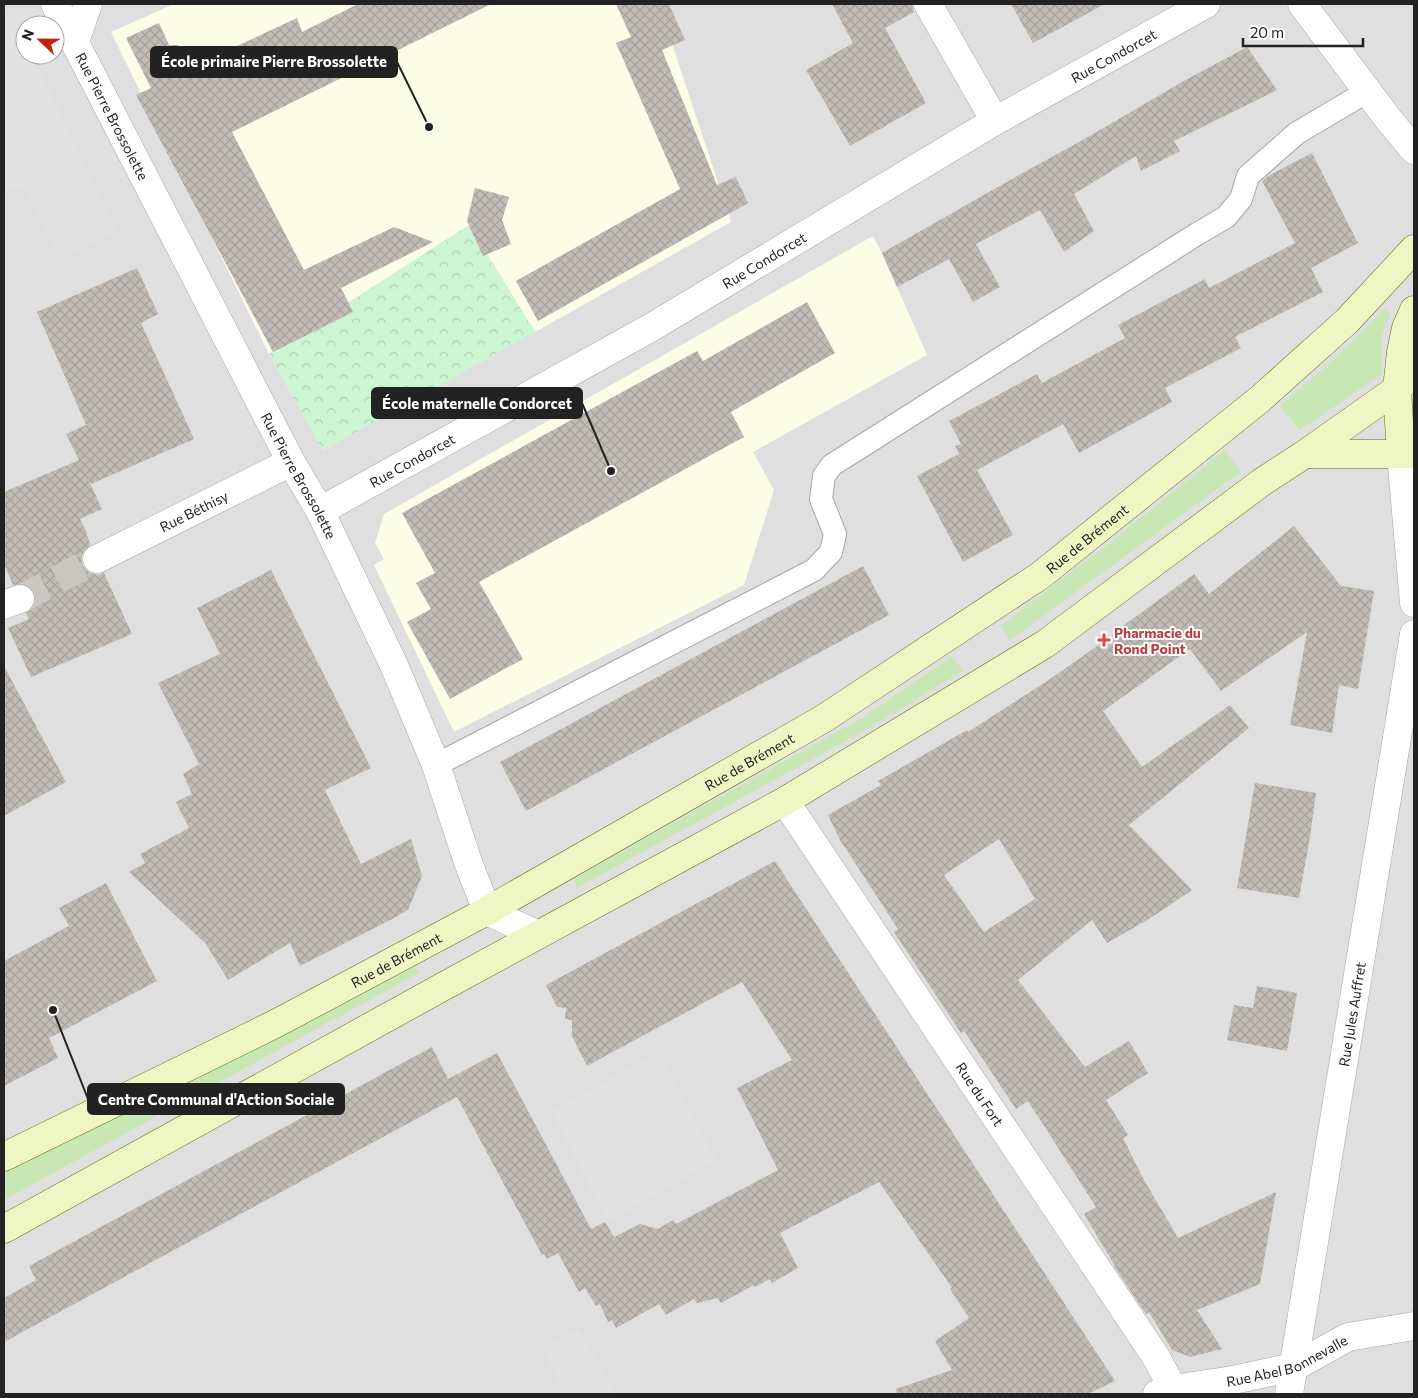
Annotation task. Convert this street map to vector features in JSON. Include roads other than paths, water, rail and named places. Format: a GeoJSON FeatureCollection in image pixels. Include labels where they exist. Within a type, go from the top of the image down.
{"type":"FeatureCollection","features":[{"type":"Feature","properties":{"kind":"main road","name":"Rue de Brément"},"geometry":{"type":"LineString","coordinates":[[4,1157],[275,1024],[487,911],[823,719],[1041,575],[1260,399],[1347,320],[1414,249]]}},
{"type":"Feature","properties":{"kind":"main road"},"geometry":{"type":"LineString","coordinates":[[1304,454],[1407,454],[1406,381],[1401,352],[1406,328],[1414,310]]}},
{"type":"Feature","properties":{"kind":"main road"},"geometry":{"type":"LineString","coordinates":[[4,1229],[785,801],[1045,644],[1231,504],[1406,381]]}},
{"type":"Feature","properties":{"kind":"street","name":"Rue Pierre Brossolette"},"geometry":{"type":"LineString","coordinates":[[55,4],[291,462],[320,511],[394,663],[436,765],[468,862],[487,911]]}},
{"type":"Feature","properties":{"kind":"street"},"geometry":{"type":"LineString","coordinates":[[75,42],[88,4]]}},
{"type":"Feature","properties":{"kind":"street"},"geometry":{"type":"LineString","coordinates":[[928,4],[995,121]]}},
{"type":"Feature","properties":{"kind":"street","name":"Rue Condorcet"},"geometry":{"type":"LineString","coordinates":[[320,511],[652,327],[995,121],[1206,4]]}},
{"type":"Feature","properties":{"kind":"street"},"geometry":{"type":"LineString","coordinates":[[1302,4],[1414,150]]}},
{"type":"Feature","properties":{"kind":"street"},"geometry":{"type":"LineString","coordinates":[[1407,454],[1414,603]]}},
{"type":"Feature","properties":{"kind":"street","name":"Rue Béthisy"},"geometry":{"type":"LineString","coordinates":[[97,559],[291,462]]}},
{"type":"Feature","properties":{"kind":"street","name":"Rue Jules Auffret"},"geometry":{"type":"LineString","coordinates":[[1289,1394],[1414,634]]}},
{"type":"Feature","properties":{"kind":"street","name":"Rue du Fort"},"geometry":{"type":"LineString","coordinates":[[785,801],[1156,1357],[1165,1392]]}},
{"type":"Feature","properties":{"kind":"street"},"geometry":{"type":"LineString","coordinates":[[487,911],[538,935]]}},
{"type":"Feature","properties":{"kind":"street","name":"Rue Abel Bonnevalle"},"geometry":{"type":"LineString","coordinates":[[1165,1392],[1294,1367],[1348,1337],[1414,1326]]}},
{"type":"Feature","properties":{"kind":"lane"},"geometry":{"type":"LineString","coordinates":[[436,765],[814,570],[831,552],[835,534],[821,499],[824,476],[832,465],[1226,217],[1241,199],[1248,176],[1297,133],[1368,91]]}},
{"type":"Feature","properties":{"kind":"tunnel"},"geometry":{"type":"LineString","coordinates":[[20,599],[97,559]]}},
{"type":"Feature","properties":{"kind":"place","name":"École primaire Pierre Brossolette"},"geometry":{"type":"Point","coordinates":[429,127]}},
{"type":"Feature","properties":{"kind":"place","name":"École maternelle Condorcet"},"geometry":{"type":"Point","coordinates":[611,471]}},
{"type":"Feature","properties":{"kind":"place","name":"Pharmacie du Rond Point"},"geometry":{"type":"Point","coordinates":[1104,640]}},
{"type":"Feature","properties":{"kind":"place","name":"Centre Communal d'Action Sociale"},"geometry":{"type":"Point","coordinates":[53,1010]}}]}
